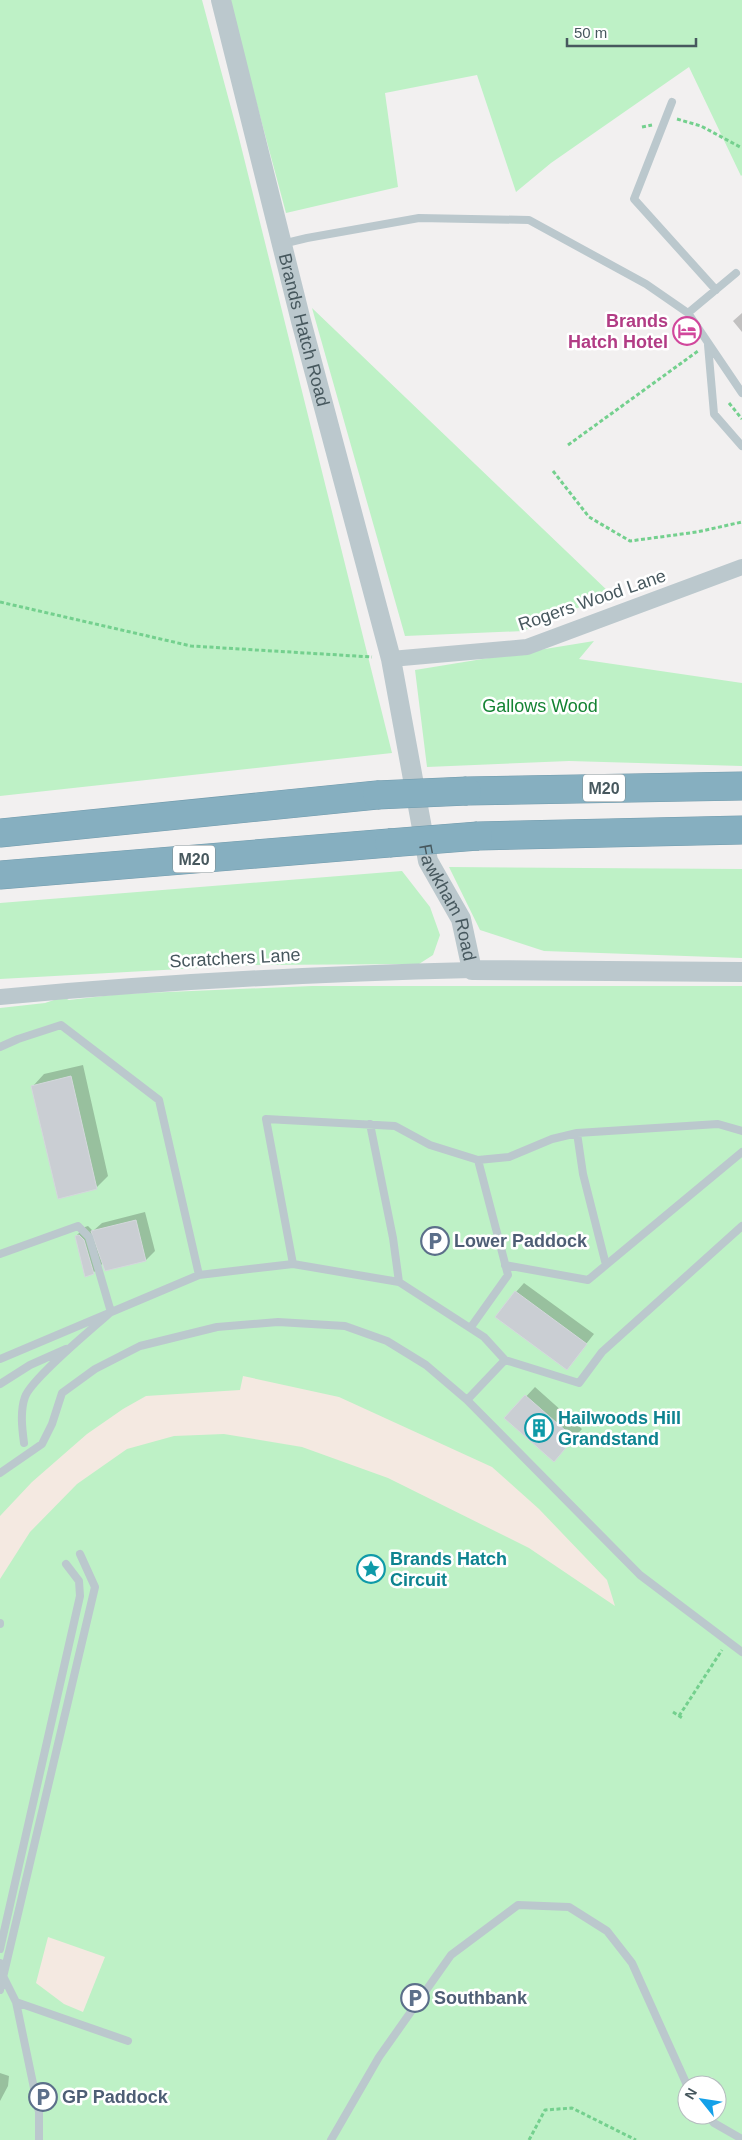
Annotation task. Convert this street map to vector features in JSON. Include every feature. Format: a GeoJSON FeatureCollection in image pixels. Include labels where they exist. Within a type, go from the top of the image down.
{"type":"FeatureCollection","features":[{"type":"Feature","properties":{"kind":"highway","name":"M20"},"geometry":{"type":"LineString","coordinates":[[0,833],[377,795],[467,791],[742,786]]}},
{"type":"Feature","properties":{"kind":"highway","name":"M20"},"geometry":{"type":"LineString","coordinates":[[0,875],[478,836],[742,830]]}},
{"type":"Feature","properties":{"kind":"street","name":"Brands Hatch Road"},"geometry":{"type":"LineString","coordinates":[[221,0],[282,244],[391,659]]}},
{"type":"Feature","properties":{"kind":"street","name":"Rogers Wood Lane"},"geometry":{"type":"LineString","coordinates":[[391,659],[527,647],[742,567]]}},
{"type":"Feature","properties":{"kind":"street","name":"Fawkham Road"},"geometry":{"type":"LineString","coordinates":[[391,659],[428,861],[461,919],[472,970],[742,972]]}},
{"type":"Feature","properties":{"kind":"street","name":"Scratchers Lane"},"geometry":{"type":"LineString","coordinates":[[0,997],[159,982],[307,974],[472,970]]}},
{"type":"Feature","properties":{"kind":"lane"},"geometry":{"type":"LineString","coordinates":[[672,102],[634,199],[716,290]]}},
{"type":"Feature","properties":{"kind":"lane"},"geometry":{"type":"LineString","coordinates":[[282,244],[419,218],[529,220],[646,284],[688,313],[742,393]]}},
{"type":"Feature","properties":{"kind":"lane"},"geometry":{"type":"LineString","coordinates":[[688,313],[736,273]]}},
{"type":"Feature","properties":{"kind":"lane"},"geometry":{"type":"LineString","coordinates":[[708,343],[714,414],[742,446]]}},
{"type":"Feature","properties":{"kind":"lane"},"geometry":{"type":"LineString","coordinates":[[0,1047],[61,1025],[159,1100],[199,1275]]}},
{"type":"Feature","properties":{"kind":"lane"},"geometry":{"type":"LineString","coordinates":[[293,1264],[266,1119],[394,1126],[430,1145],[478,1160],[509,1157],[552,1139],[577,1134],[718,1124],[742,1131]]}},
{"type":"Feature","properties":{"kind":"lane"},"geometry":{"type":"LineString","coordinates":[[370,1124],[399,1282]]}},
{"type":"Feature","properties":{"kind":"lane"},"geometry":{"type":"LineString","coordinates":[[577,1134],[583,1174],[606,1265]]}},
{"type":"Feature","properties":{"kind":"lane"},"geometry":{"type":"LineString","coordinates":[[505,1265],[588,1280],[742,1152]]}},
{"type":"Feature","properties":{"kind":"lane"},"geometry":{"type":"LineString","coordinates":[[470,1327],[508,1275],[478,1160]]}},
{"type":"Feature","properties":{"kind":"lane"},"geometry":{"type":"LineString","coordinates":[[0,1254],[78,1226],[89,1237],[111,1312]]}},
{"type":"Feature","properties":{"kind":"lane"},"geometry":{"type":"LineString","coordinates":[[0,1358],[199,1275],[293,1264],[399,1282],[484,1337],[505,1360],[579,1383],[602,1352],[742,1226]]}},
{"type":"Feature","properties":{"kind":"lane"},"geometry":{"type":"LineString","coordinates":[[24,1443],[21,1422],[25,1396],[48,1369],[111,1312]]}},
{"type":"Feature","properties":{"kind":"lane"},"geometry":{"type":"LineString","coordinates":[[0,1473],[42,1444],[52,1424],[62,1392],[95,1369],[140,1346],[217,1327],[278,1322],[345,1326],[388,1341],[426,1365],[468,1400],[640,1575],[742,1652]]}},
{"type":"Feature","properties":{"kind":"lane"},"geometry":{"type":"LineString","coordinates":[[0,1384],[30,1365],[73,1346]]}},
{"type":"Feature","properties":{"kind":"lane"},"geometry":{"type":"LineString","coordinates":[[468,1400],[505,1360]]}},
{"type":"Feature","properties":{"kind":"lane"},"geometry":{"type":"LineString","coordinates":[[0,1990],[95,1587],[80,1554]]}},
{"type":"Feature","properties":{"kind":"lane"},"geometry":{"type":"LineString","coordinates":[[0,1949],[80,1596],[79,1581],[66,1564]]}},
{"type":"Feature","properties":{"kind":"lane"},"geometry":{"type":"LineString","coordinates":[[331,2140],[379,2057],[451,1955],[518,1905],[569,1907],[607,1931],[632,1963],[682,2075]]}},
{"type":"Feature","properties":{"kind":"lane"},"geometry":{"type":"LineString","coordinates":[[0,1964],[4,1978],[16,2002],[39,2112],[39,2140]]}},
{"type":"Feature","properties":{"kind":"lane"},"geometry":{"type":"LineString","coordinates":[[16,2002],[128,2041]]}},
{"type":"Feature","properties":{"kind":"lane"},"geometry":{"type":"LineString","coordinates":[[718,2125],[742,2139]]}},
{"type":"Feature","properties":{"kind":"path"},"geometry":{"type":"LineString","coordinates":[[642,127],[678,118],[701,126],[742,148]]}},
{"type":"Feature","properties":{"kind":"path"},"geometry":{"type":"LineString","coordinates":[[568,445],[708,343]]}},
{"type":"Feature","properties":{"kind":"path"},"geometry":{"type":"LineString","coordinates":[[729,403],[742,419]]}},
{"type":"Feature","properties":{"kind":"path"},"geometry":{"type":"LineString","coordinates":[[553,471],[589,517],[630,541],[697,532],[742,522]]}},
{"type":"Feature","properties":{"kind":"path"},"geometry":{"type":"LineString","coordinates":[[0,602],[190,646],[391,659]]}},
{"type":"Feature","properties":{"kind":"path"},"geometry":{"type":"LineString","coordinates":[[680,1716],[718,1657]]}},
{"type":"Feature","properties":{"kind":"path"},"geometry":{"type":"LineString","coordinates":[[673,1712],[684,1719]]}},
{"type":"Feature","properties":{"kind":"path"},"geometry":{"type":"LineString","coordinates":[[529,2140],[545,2110],[572,2108],[636,2140]]}},
{"type":"Feature","properties":{"kind":"green space"},"geometry":{"type":"Polygon","coordinates":[[[0,0],[202,0],[238,134],[392,753],[0,796],[0,0]]]}},
{"type":"Feature","properties":{"kind":"green space"},"geometry":{"type":"Polygon","coordinates":[[[229,0],[742,0],[742,175],[689,67],[551,163],[516,192],[477,75],[385,93],[398,187],[286,213],[229,0]]]}},
{"type":"Feature","properties":{"kind":"green space"},"geometry":{"type":"Polygon","coordinates":[[[312,308],[611,594],[523,631],[405,636],[312,308]]]}},
{"type":"Feature","properties":{"kind":"green space","name":"Gallows Wood"},"geometry":{"type":"Polygon","coordinates":[[[594,641],[579,659],[742,683],[742,766],[569,761],[427,767],[415,670],[594,641]]]}},
{"type":"Feature","properties":{"kind":"green space"},"geometry":{"type":"Polygon","coordinates":[[[449,867],[742,869],[742,958],[544,951],[480,930],[449,867]]]}},
{"type":"Feature","properties":{"kind":"green space"},"geometry":{"type":"Polygon","coordinates":[[[402,871],[430,907],[440,935],[433,955],[419,964],[254,965],[0,979],[0,903],[402,871]]]}},
{"type":"Feature","properties":{"kind":"green space","name":"Brands Hatch Circuit"},"geometry":{"type":"Polygon","coordinates":[[[312,986],[742,986],[742,2140],[0,2140],[0,1008],[45,1003],[63,997],[69,1000],[121,994],[312,986]]]}},
{"type":"Feature","properties":{"kind":"sand"},"geometry":{"type":"Polygon","coordinates":[[[243,1376],[339,1397],[492,1467],[539,1509],[607,1580],[615,1606],[529,1548],[388,1478],[302,1447],[224,1434],[174,1436],[127,1449],[77,1484],[30,1532],[0,1579],[0,1516],[32,1482],[87,1434],[123,1409],[146,1396],[240,1390],[243,1376]]]}},
{"type":"Feature","properties":{"kind":"sand"},"geometry":{"type":"Polygon","coordinates":[[[48,1937],[105,1957],[83,2012],[64,2004],[36,1983],[48,1937]]]}},
{"type":"Feature","properties":{"kind":"building"},"geometry":{"type":"Polygon","coordinates":[[[71,1076],[97,1189],[58,1199],[31,1086],[71,1076]]]}},
{"type":"Feature","properties":{"kind":"building"},"geometry":{"type":"Polygon","coordinates":[[[136,1220],[146,1261],[105,1271],[91,1231],[136,1220]]]}},
{"type":"Feature","properties":{"kind":"building"},"geometry":{"type":"Polygon","coordinates":[[[79,1235],[84,1240],[94,1274],[85,1277],[75,1236],[79,1235]]]}},
{"type":"Feature","properties":{"kind":"building"},"geometry":{"type":"Polygon","coordinates":[[[515,1291],[587,1344],[567,1370],[495,1317],[515,1291]]]}},
{"type":"Feature","properties":{"kind":"building","name":"Hailwoods Hill Grandstand"},"geometry":{"type":"Polygon","coordinates":[[[525,1395],[574,1438],[554,1462],[504,1418],[525,1395]]]}},
{"type":"Feature","properties":{"kind":"place","name":"Brands Hatch Hotel"},"geometry":{"type":"Point","coordinates":[687,331]}},
{"type":"Feature","properties":{"kind":"place","name":"Lower Paddock"},"geometry":{"type":"Point","coordinates":[435,1241]}},
{"type":"Feature","properties":{"kind":"place","name":"Hailwoods Hill Grandstand"},"geometry":{"type":"Point","coordinates":[539,1428]}},
{"type":"Feature","properties":{"kind":"place","name":"Brands Hatch Circuit"},"geometry":{"type":"Point","coordinates":[371,1569]}},
{"type":"Feature","properties":{"kind":"place","name":"Southbank"},"geometry":{"type":"Point","coordinates":[415,1998]}},
{"type":"Feature","properties":{"kind":"place","name":"GP Paddock"},"geometry":{"type":"Point","coordinates":[43,2097]}}]}
